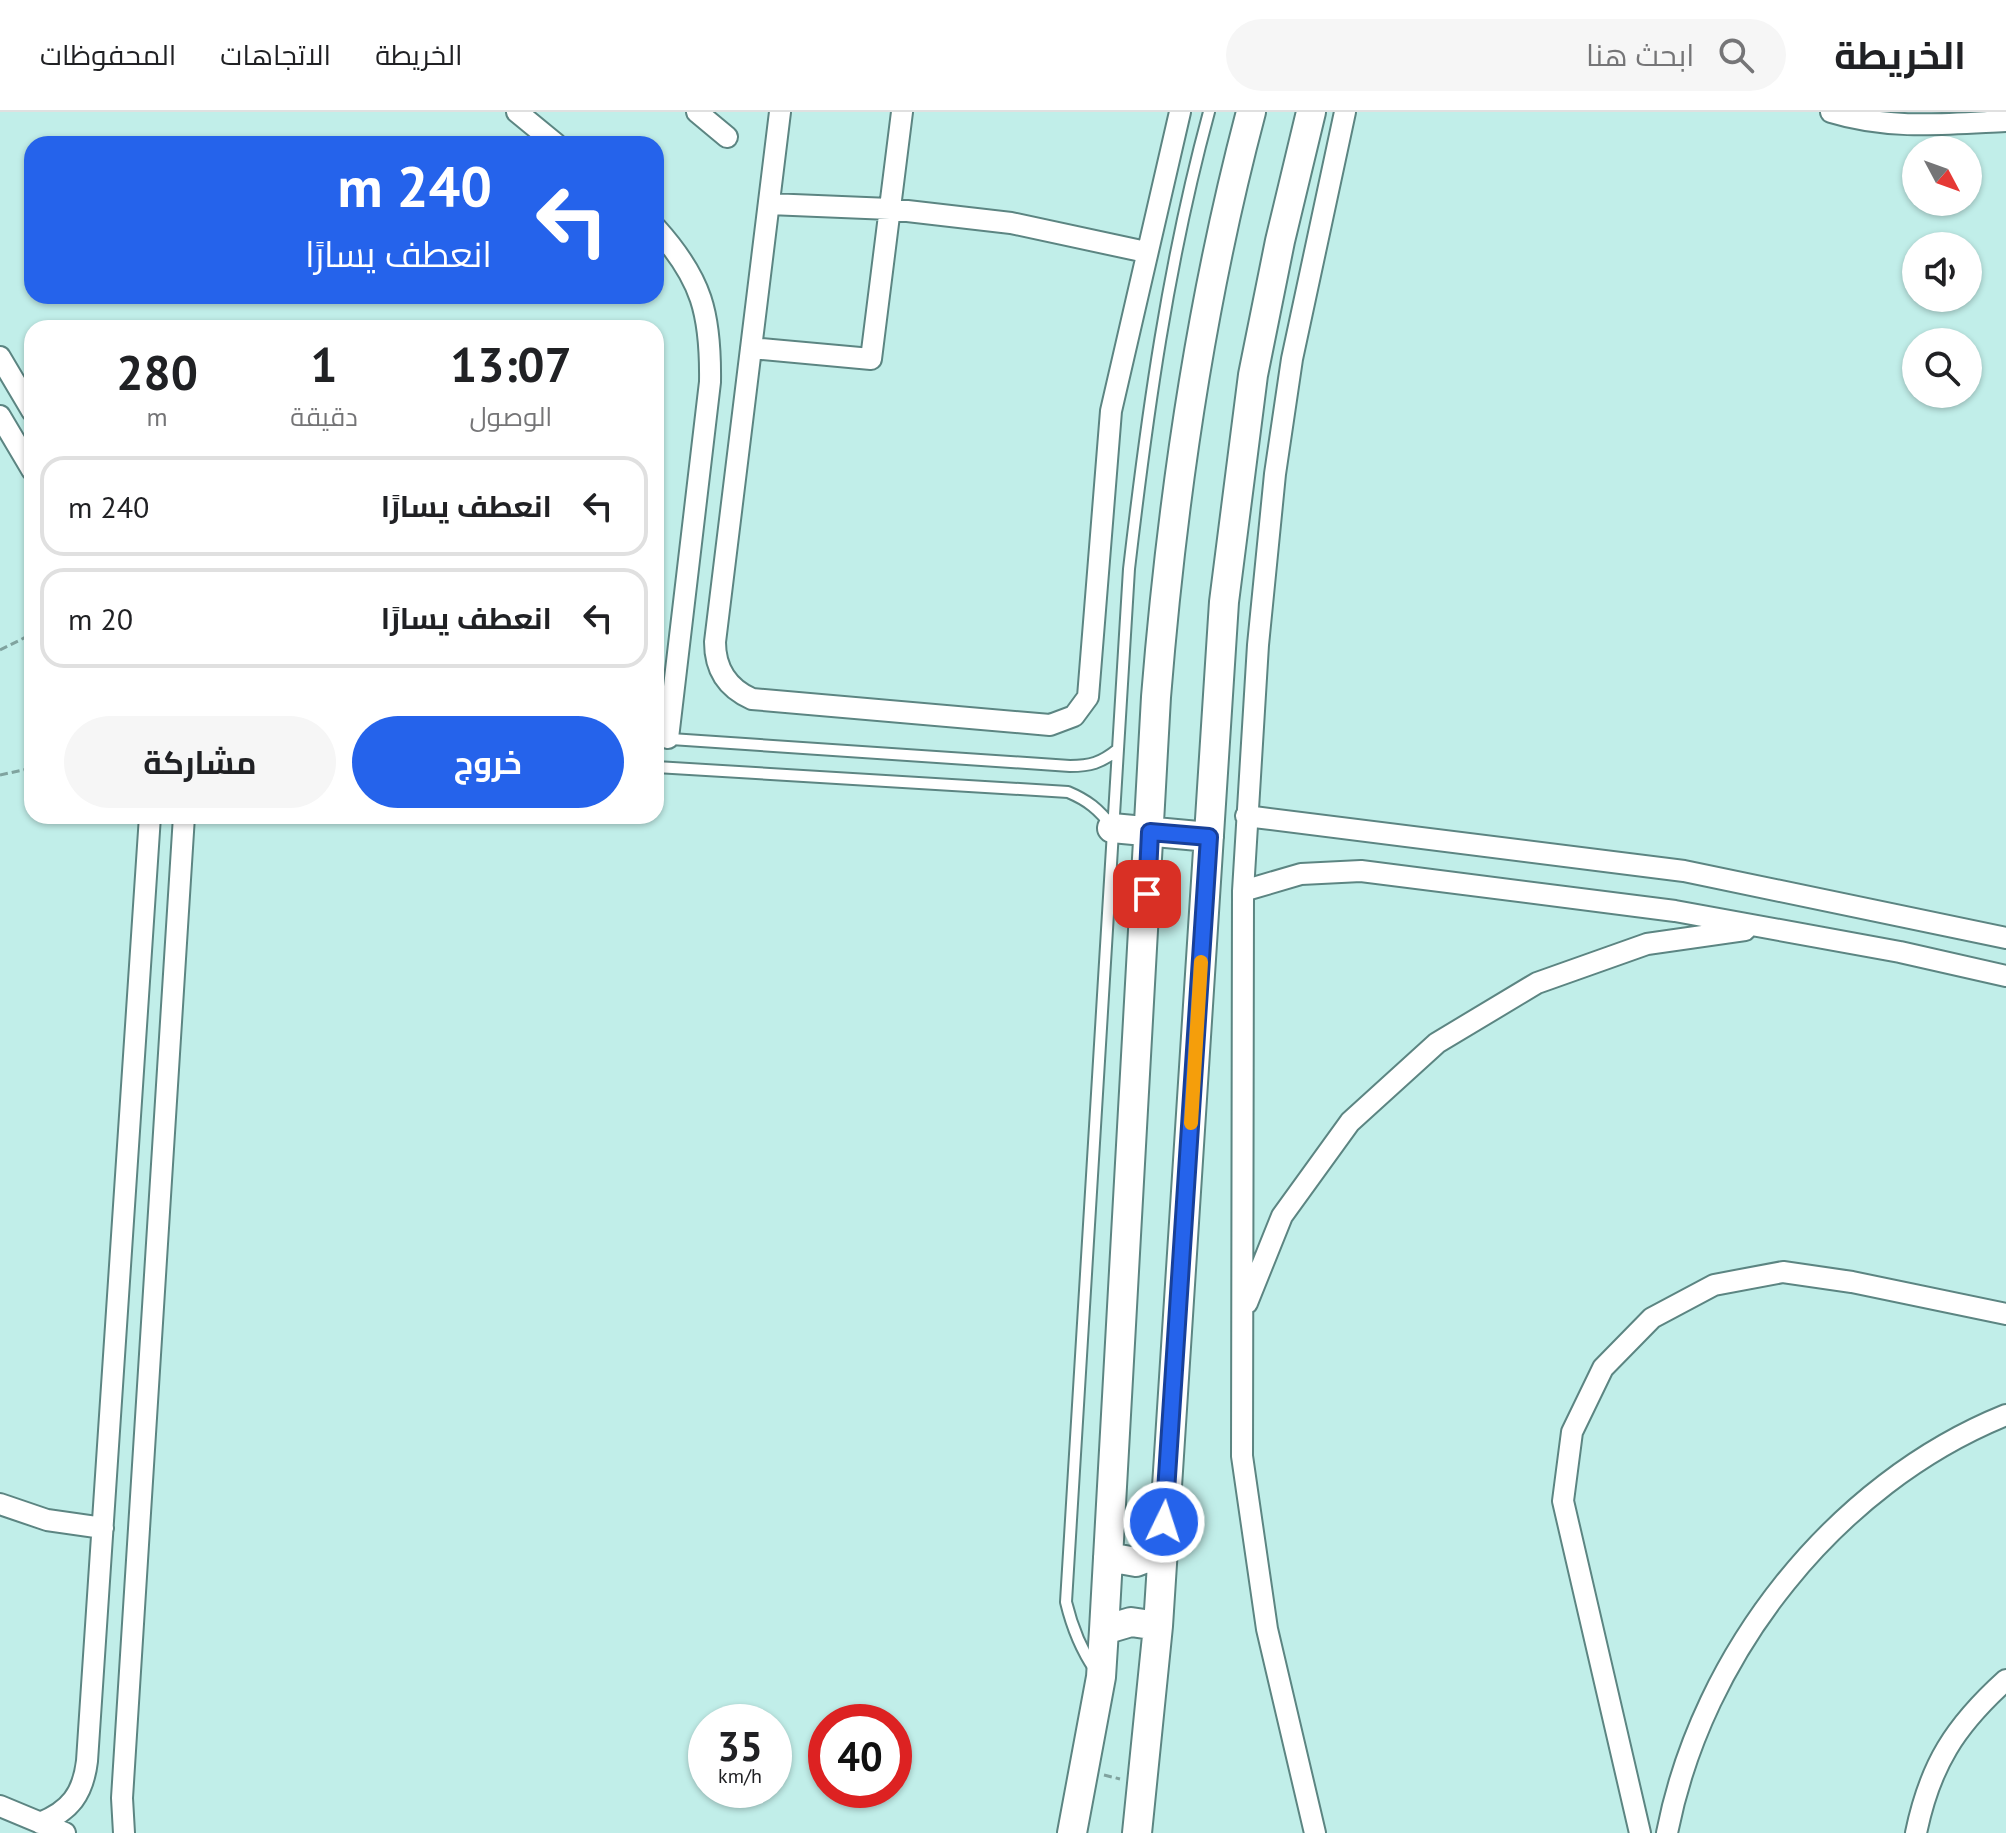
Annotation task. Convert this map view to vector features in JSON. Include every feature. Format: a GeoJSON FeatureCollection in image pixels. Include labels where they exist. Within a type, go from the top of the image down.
{"type":"FeatureCollection","features":[{"type":"Feature","properties":{"kind":"street"},"geometry":{"type":"LineString","coordinates":[[517,112],[546,136]]}},
{"type":"Feature","properties":{"kind":"street"},"geometry":{"type":"LineString","coordinates":[[697,112],[727,137]]}},
{"type":"Feature","properties":{"kind":"street"},"geometry":{"type":"LineString","coordinates":[[780,112],[715,642],[717,662],[726,681],[752,699],[1058,724],[1074,716],[1088,697],[1111,411],[1180,112]]}},
{"type":"Feature","properties":{"kind":"street"},"geometry":{"type":"LineString","coordinates":[[751,348],[871,359],[902,112]]}},
{"type":"Feature","properties":{"kind":"street"},"geometry":{"type":"LineString","coordinates":[[1072,1833],[1101,1677],[1158,667],[1167,563],[1184,430],[1207,298],[1251,112]]}},
{"type":"Feature","properties":{"kind":"street"},"geometry":{"type":"LineString","coordinates":[[1137,1833],[1158,1626],[1224,602],[1253,375],[1311,112]]}},
{"type":"Feature","properties":{"kind":"street"},"geometry":{"type":"LineString","coordinates":[[1315,1833],[1267,1629],[1242,1456],[1243,891],[1246,816],[1275,474],[1292,359],[1345,112]]}},
{"type":"Feature","properties":{"kind":"street"},"geometry":{"type":"LineString","coordinates":[[1831,112],[1873,118],[2006,121]]}},
{"type":"Feature","properties":{"kind":"street"},"geometry":{"type":"LineString","coordinates":[[769,204],[890,209],[1011,223],[1146,252]]}},
{"type":"Feature","properties":{"kind":"street"},"geometry":{"type":"LineString","coordinates":[[664,237],[680,255],[701,295],[711,338],[710,382],[664,723]]}},
{"type":"Feature","properties":{"kind":"street"},"geometry":{"type":"LineString","coordinates":[[0,357],[24,398]]}},
{"type":"Feature","properties":{"kind":"street"},"geometry":{"type":"LineString","coordinates":[[0,416],[24,456]]}},
{"type":"Feature","properties":{"kind":"street"},"geometry":{"type":"LineString","coordinates":[[1246,816],[1684,871],[2006,938]]}},
{"type":"Feature","properties":{"kind":"street"},"geometry":{"type":"LineString","coordinates":[[40,1823],[59,1815],[75,1801],[85,1782],[149,824]]}},
{"type":"Feature","properties":{"kind":"street"},"geometry":{"type":"LineString","coordinates":[[124,1833],[122,1798],[183,824]]}},
{"type":"Feature","properties":{"kind":"street"},"geometry":{"type":"LineString","coordinates":[[1112,828],[1209,837]]}},
{"type":"Feature","properties":{"kind":"street"},"geometry":{"type":"LineString","coordinates":[[1243,891],[1301,874],[1361,871],[1675,911],[1900,952],[2006,976]]}},
{"type":"Feature","properties":{"kind":"street"},"geometry":{"type":"LineString","coordinates":[[1242,1314],[1282,1216],[1290,1204],[1350,1122],[1437,1043],[1537,983],[1605,958],[1647,944],[1763,928]]}},
{"type":"Feature","properties":{"kind":"street"},"geometry":{"type":"LineString","coordinates":[[1640,1833],[1563,1501],[1572,1432],[1603,1368],[1652,1318],[1714,1285],[1783,1272],[1852,1282],[2006,1314]]}},
{"type":"Feature","properties":{"kind":"street"},"geometry":{"type":"LineString","coordinates":[[1667,1833],[1689,1754],[1719,1683],[1759,1616],[1807,1556],[1885,1484],[1976,1427],[2006,1415]]}},
{"type":"Feature","properties":{"kind":"street"},"geometry":{"type":"LineString","coordinates":[[0,1504],[47,1520],[103,1528]]}},
{"type":"Feature","properties":{"kind":"street"},"geometry":{"type":"LineString","coordinates":[[1108,1557],[1136,1562],[1162,1552]]}},
{"type":"Feature","properties":{"kind":"street"},"geometry":{"type":"LineString","coordinates":[[1104,1630],[1131,1622],[1158,1626]]}},
{"type":"Feature","properties":{"kind":"street"},"geometry":{"type":"LineString","coordinates":[[1916,1833],[1931,1778],[1957,1730],[1972,1711],[2006,1680]]}},
{"type":"Feature","properties":{"kind":"street"},"geometry":{"type":"LineString","coordinates":[[0,1806],[65,1833]]}},
{"type":"Feature","properties":{"kind":"lane"},"geometry":{"type":"LineString","coordinates":[[1101,1677],[1083,1653],[1066,1602],[1129,569],[1147,417],[1173,266],[1209,112]]}},
{"type":"Feature","properties":{"kind":"lane"},"geometry":{"type":"LineString","coordinates":[[664,738],[1070,766],[1087,766],[1104,761],[1117,750]]}},
{"type":"Feature","properties":{"kind":"lane"},"geometry":{"type":"LineString","coordinates":[[664,767],[1068,792],[1093,806],[1112,828]]}},
{"type":"Feature","properties":{"kind":"path"},"geometry":{"type":"LineString","coordinates":[[0,650],[24,638]]}},
{"type":"Feature","properties":{"kind":"path"},"geometry":{"type":"LineString","coordinates":[[0,775],[24,770]]}},
{"type":"Feature","properties":{"kind":"path"},"geometry":{"type":"LineString","coordinates":[[1085,1771],[1143,1784]]}},
{"type":"Feature","properties":{"kind":"slow traffic"},"geometry":{"type":"LineString","coordinates":[[1191,1123],[1201,962]]}},
{"type":"Feature","properties":{"kind":"route"},"geometry":{"type":"LineString","coordinates":[[1147,894],[1150,832],[1209,837],[1164,1522]]}}]}
